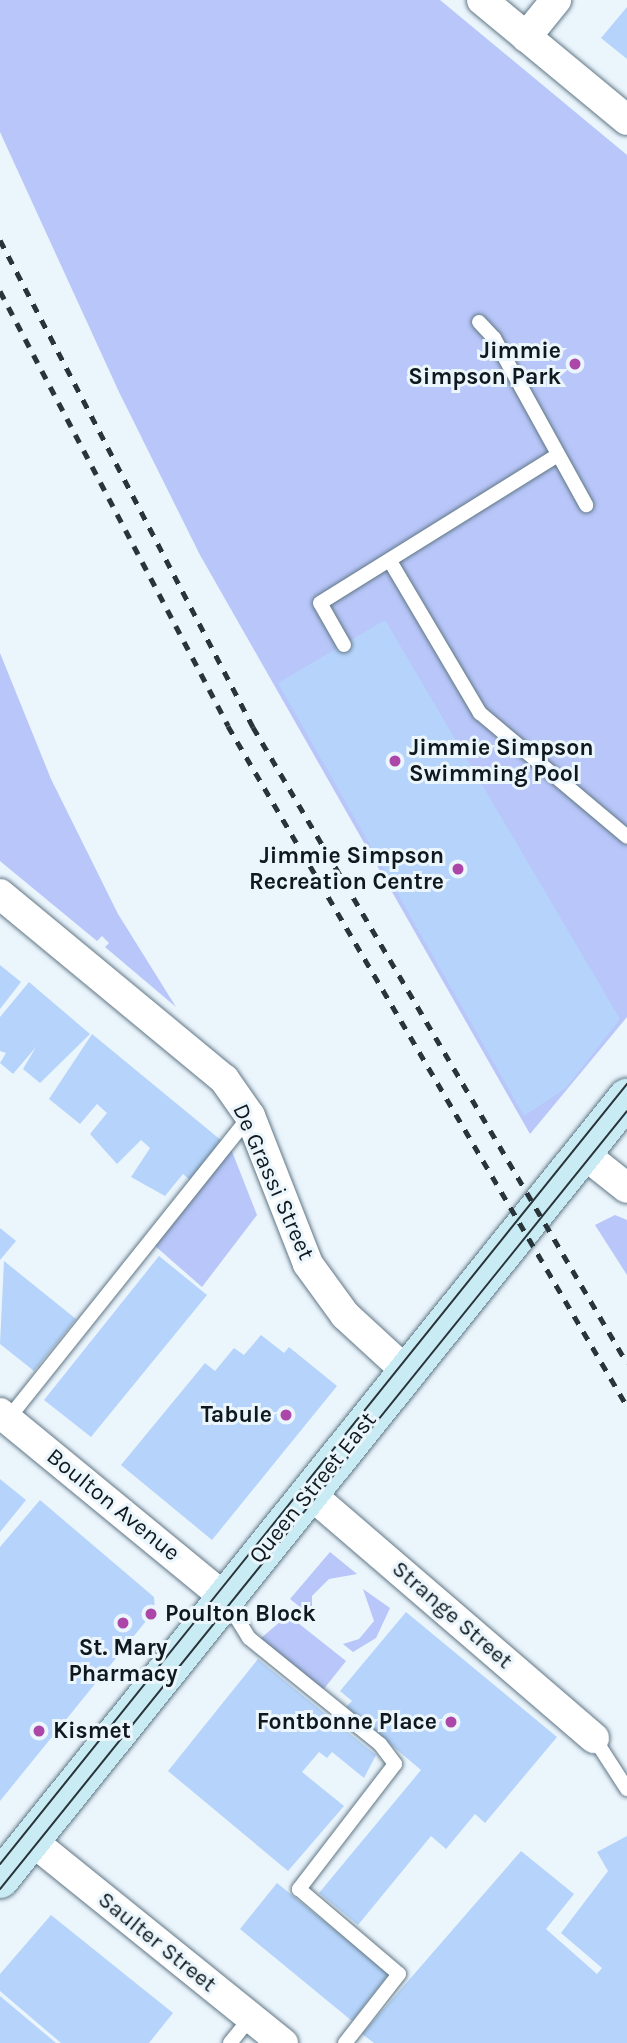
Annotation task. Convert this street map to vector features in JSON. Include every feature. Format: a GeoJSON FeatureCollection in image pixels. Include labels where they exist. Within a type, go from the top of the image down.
{"type":"FeatureCollection","features":[{"type":"Feature","properties":{"kind":"main road","name":"Queen Street East"},"geometry":{"type":"LineString","coordinates":[[0,1879],[627,1098]]}},
{"type":"Feature","properties":{"kind":"street"},"geometry":{"type":"LineString","coordinates":[[482,0],[627,120]]}},
{"type":"Feature","properties":{"kind":"street"},"geometry":{"type":"LineString","coordinates":[[526,37],[556,0]]}},
{"type":"Feature","properties":{"kind":"street","name":"De Grassi Street"},"geometry":{"type":"LineString","coordinates":[[0,894],[224,1079],[250,1116],[308,1264],[345,1315],[407,1372]]}},
{"type":"Feature","properties":{"kind":"street"},"geometry":{"type":"LineString","coordinates":[[583,1153],[627,1188]]}},
{"type":"Feature","properties":{"kind":"street","name":"Boulton Avenue"},"geometry":{"type":"LineString","coordinates":[[4,1416],[225,1598]]}},
{"type":"Feature","properties":{"kind":"street","name":"Strange Street"},"geometry":{"type":"LineString","coordinates":[[309,1493],[594,1738]]}},
{"type":"Feature","properties":{"kind":"street","name":"Saulter Street"},"geometry":{"type":"LineString","coordinates":[[31,1840],[283,2043]]}},
{"type":"Feature","properties":{"kind":"lane"},"geometry":{"type":"LineString","coordinates":[[479,322],[494,338],[586,505]]}},
{"type":"Feature","properties":{"kind":"lane"},"geometry":{"type":"LineString","coordinates":[[344,645],[320,603],[558,455]]}},
{"type":"Feature","properties":{"kind":"lane"},"geometry":{"type":"LineString","coordinates":[[390,561],[480,713],[627,837]]}},
{"type":"Feature","properties":{"kind":"lane"},"geometry":{"type":"LineString","coordinates":[[4,1416],[250,1116]]}},
{"type":"Feature","properties":{"kind":"lane"},"geometry":{"type":"LineString","coordinates":[[225,1598],[249,1638],[380,1744],[395,1765],[299,1889],[399,1974],[345,2043]]}},
{"type":"Feature","properties":{"kind":"lane"},"geometry":{"type":"LineString","coordinates":[[594,1738],[627,1789]]}},
{"type":"Feature","properties":{"kind":"lane"},"geometry":{"type":"LineString","coordinates":[[230,2043],[250,2018]]}},
{"type":"Feature","properties":{"kind":"shaded area","name":"Jimmie Simpson Park"},"geometry":{"type":"Polygon","coordinates":[[[0,0],[440,0],[627,155],[627,1017],[530,1134],[200,555],[119,392],[0,132],[0,0]]]}},
{"type":"Feature","properties":{"kind":"shaded area"},"geometry":{"type":"Polygon","coordinates":[[[0,653],[51,779],[118,914],[176,1007],[105,947],[109,943],[102,936],[97,941],[0,861],[0,653]]]}},
{"type":"Feature","properties":{"kind":"shaded area"},"geometry":{"type":"Polygon","coordinates":[[[231,1149],[257,1215],[202,1287],[154,1245],[231,1149]]]}},
{"type":"Feature","properties":{"kind":"shaded area"},"geometry":{"type":"Polygon","coordinates":[[[615,1215],[627,1220],[627,1275],[595,1225],[615,1215]]]}},
{"type":"Feature","properties":{"kind":"shaded area"},"geometry":{"type":"Polygon","coordinates":[[[330,1552],[357,1574],[329,1579],[312,1596],[312,1611],[305,1611],[290,1599],[330,1552]]]}},
{"type":"Feature","properties":{"kind":"shaded area"},"geometry":{"type":"Polygon","coordinates":[[[363,1589],[390,1608],[376,1638],[353,1652],[343,1644],[359,1639],[374,1621],[363,1589]]]}},
{"type":"Feature","properties":{"kind":"shaded area"},"geometry":{"type":"Polygon","coordinates":[[[288,1615],[346,1661],[323,1690],[260,1639],[288,1615]]]}},
{"type":"Feature","properties":{"kind":"building"},"geometry":{"type":"Polygon","coordinates":[[[627,7],[627,59],[601,38],[627,7]]]}},
{"type":"Feature","properties":{"kind":"building","name":"Jimmie Simpson Recreation Centre"},"geometry":{"type":"Polygon","coordinates":[[[385,620],[620,1019],[566,1088],[524,1116],[278,683],[385,620]]]}},
{"type":"Feature","properties":{"kind":"building"},"geometry":{"type":"Polygon","coordinates":[[[0,965],[21,982],[0,1009],[0,965]]]}},
{"type":"Feature","properties":{"kind":"building"},"geometry":{"type":"Polygon","coordinates":[[[29,982],[90,1034],[40,1083],[23,1069],[36,1047],[13,1074],[0,1063],[6,1053],[0,1051],[0,1017],[29,982]]]}},
{"type":"Feature","properties":{"kind":"building"},"geometry":{"type":"Polygon","coordinates":[[[92,1034],[222,1141],[190,1180],[183,1174],[165,1196],[131,1177],[150,1148],[141,1140],[117,1164],[90,1134],[107,1113],[97,1104],[80,1124],[49,1099],[92,1034]]]}},
{"type":"Feature","properties":{"kind":"building"},"geometry":{"type":"Polygon","coordinates":[[[0,1228],[16,1241],[0,1260],[0,1228]]]}},
{"type":"Feature","properties":{"kind":"building"},"geometry":{"type":"Polygon","coordinates":[[[159,1256],[207,1295],[91,1437],[44,1400],[159,1256]]]}},
{"type":"Feature","properties":{"kind":"building"},"geometry":{"type":"Polygon","coordinates":[[[4,1261],[76,1319],[34,1371],[0,1344],[4,1261]]]}},
{"type":"Feature","properties":{"kind":"building"},"geometry":{"type":"Polygon","coordinates":[[[261,1335],[284,1353],[289,1347],[337,1386],[212,1540],[121,1465],[205,1363],[215,1371],[234,1348],[244,1355],[261,1335]]]}},
{"type":"Feature","properties":{"kind":"building"},"geometry":{"type":"Polygon","coordinates":[[[0,1479],[26,1500],[0,1532],[0,1479]]]}},
{"type":"Feature","properties":{"kind":"building"},"geometry":{"type":"Polygon","coordinates":[[[40,1500],[154,1597],[155,1610],[0,1801],[0,1547],[40,1500]]]}},
{"type":"Feature","properties":{"kind":"building","name":"Fontbonne Place"},"geometry":{"type":"Polygon","coordinates":[[[406,1612],[557,1737],[485,1823],[475,1814],[446,1849],[431,1836],[358,1925],[319,1893],[421,1770],[346,1707],[352,1701],[340,1691],[406,1612]]]}},
{"type":"Feature","properties":{"kind":"building"},"geometry":{"type":"Polygon","coordinates":[[[258,1659],[376,1755],[364,1778],[332,1752],[327,1758],[319,1752],[302,1772],[344,1806],[288,1871],[168,1771],[258,1659]]]}},
{"type":"Feature","properties":{"kind":"building"},"geometry":{"type":"Polygon","coordinates":[[[627,1836],[627,2043],[374,2043],[362,2034],[521,1851],[574,1894],[546,1929],[597,1974],[602,1968],[561,1933],[608,1871],[597,1852],[627,1836]]]}},
{"type":"Feature","properties":{"kind":"building"},"geometry":{"type":"Polygon","coordinates":[[[277,1883],[389,1974],[352,2021],[240,1929],[277,1883]]]}},
{"type":"Feature","properties":{"kind":"building"},"geometry":{"type":"Polygon","coordinates":[[[51,1915],[173,2013],[149,2043],[61,2043],[0,1991],[0,1974],[51,1915]]]}},
{"type":"Feature","properties":{"kind":"building"},"geometry":{"type":"Polygon","coordinates":[[[0,1996],[56,2043],[0,2043],[0,1996]]]}},
{"type":"Feature","properties":{"kind":"tram line"},"geometry":{"type":"LineString","coordinates":[[0,1864],[627,1084]]}},
{"type":"Feature","properties":{"kind":"tram line"},"geometry":{"type":"LineString","coordinates":[[0,1889],[627,1111]]}},
{"type":"Feature","properties":{"kind":"railway"},"geometry":{"type":"LineString","coordinates":[[0,240],[253,727],[627,1363]]}},
{"type":"Feature","properties":{"kind":"railway"},"geometry":{"type":"LineString","coordinates":[[0,291],[228,726],[627,1406]]}},
{"type":"Feature","properties":{"kind":"place","name":"Jimmie Simpson Park"},"geometry":{"type":"Point","coordinates":[575,364]}},
{"type":"Feature","properties":{"kind":"place","name":"Jimmie Simpson Swimming Pool"},"geometry":{"type":"Point","coordinates":[395,761]}},
{"type":"Feature","properties":{"kind":"place","name":"Jimmie Simpson Recreation Centre"},"geometry":{"type":"Point","coordinates":[458,869]}},
{"type":"Feature","properties":{"kind":"place","name":"Tabule"},"geometry":{"type":"Point","coordinates":[286,1415]}},
{"type":"Feature","properties":{"kind":"place","name":"Poulton Block"},"geometry":{"type":"Point","coordinates":[151,1614]}},
{"type":"Feature","properties":{"kind":"place","name":"St. Mary Pharmacy"},"geometry":{"type":"Point","coordinates":[123,1623]}},
{"type":"Feature","properties":{"kind":"place","name":"Fontbonne Place"},"geometry":{"type":"Point","coordinates":[451,1722]}},
{"type":"Feature","properties":{"kind":"place","name":"Kismet"},"geometry":{"type":"Point","coordinates":[39,1731]}}]}
